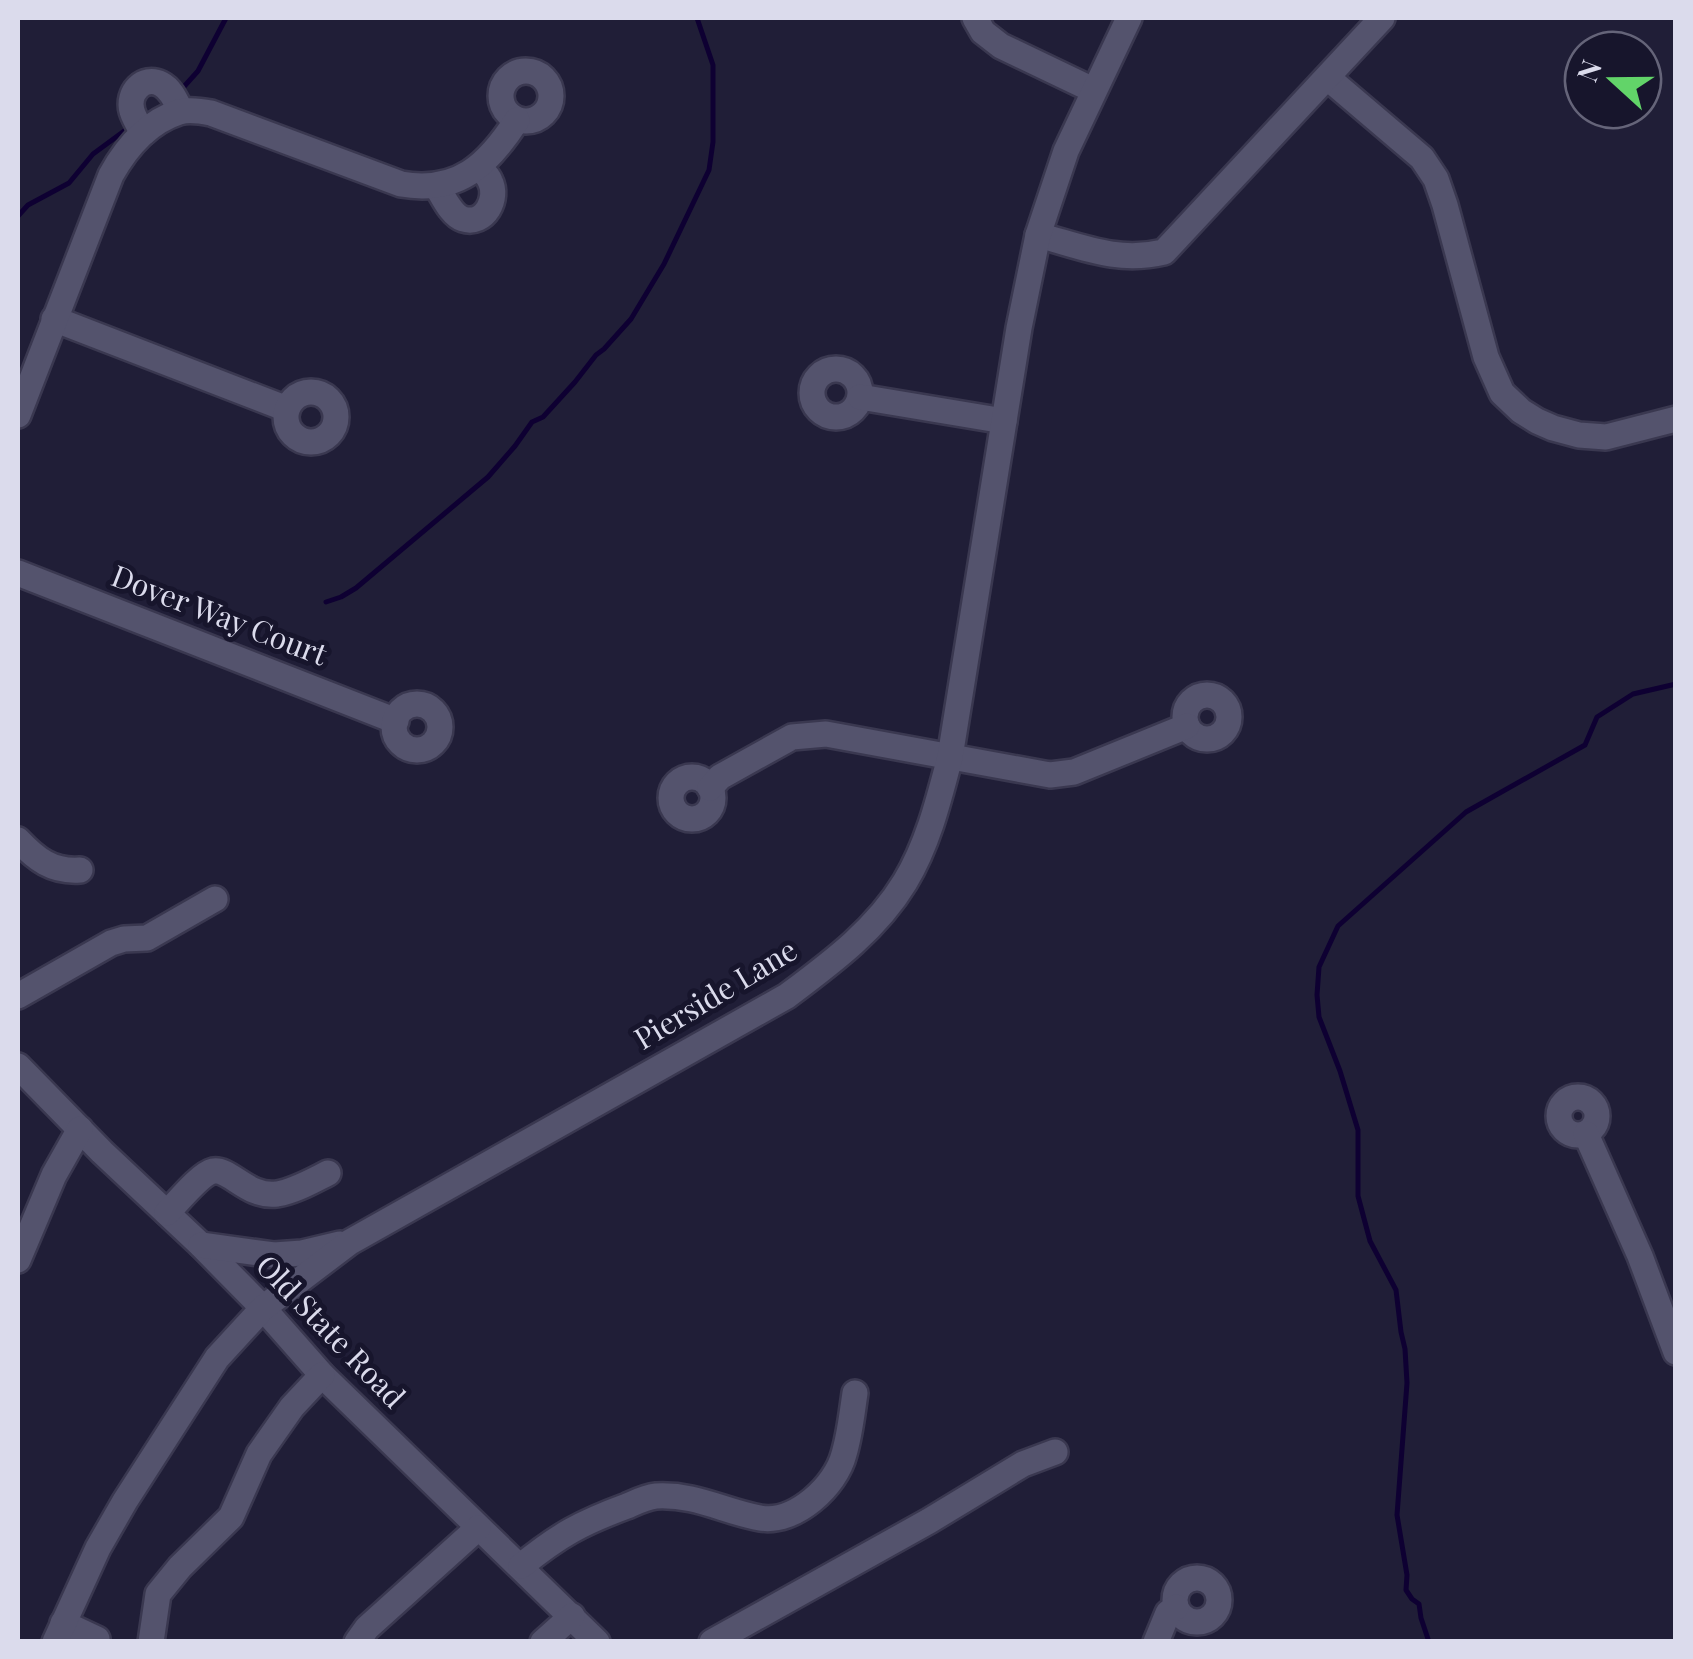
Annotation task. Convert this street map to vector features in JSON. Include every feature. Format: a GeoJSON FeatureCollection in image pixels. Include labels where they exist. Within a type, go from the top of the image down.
{"type":"FeatureCollection","features":[{"type":"Feature","properties":{"kind":"street"},"geometry":{"type":"LineString","coordinates":[[976,18],[983,32],[1001,46],[1093,90]]}},
{"type":"Feature","properties":{"kind":"street","name":"Pierside Lane"},"geometry":{"type":"LineString","coordinates":[[59,1632],[112,1524],[204,1377],[230,1341],[263,1308],[350,1242],[786,996],[836,959],[874,923],[905,883],[924,845],[950,757],[1038,235],[1066,151],[1129,18]]}},
{"type":"Feature","properties":{"kind":"street"},"geometry":{"type":"LineString","coordinates":[[1038,235],[1118,257],[1164,252],[1382,18]]}},
{"type":"Feature","properties":{"kind":"street"},"geometry":{"type":"LineString","coordinates":[[1328,78],[1422,158],[1436,180],[1486,358],[1502,392],[1522,412],[1553,428],[1606,437],[1676,419]]}},
{"type":"Feature","properties":{"kind":"street"},"geometry":{"type":"LineString","coordinates":[[143,134],[131,106],[138,86],[151,82],[165,86],[181,111]]}},
{"type":"Feature","properties":{"kind":"street"},"geometry":{"type":"LineString","coordinates":[[18,415],[110,175],[122,154],[143,134],[181,111],[195,110],[228,118],[400,184],[437,186],[479,168],[500,147],[517,120]]}},
{"type":"Feature","properties":{"kind":"street"},"geometry":{"type":"LineString","coordinates":[[437,186],[458,216],[476,219],[489,208],[494,192],[489,178],[479,168]]}},
{"type":"Feature","properties":{"kind":"street"},"geometry":{"type":"LineString","coordinates":[[54,319],[287,410]]}},
{"type":"Feature","properties":{"kind":"street"},"geometry":{"type":"LineString","coordinates":[[860,398],[1004,421]]}},
{"type":"Feature","properties":{"kind":"street","name":"Dover Way Court"},"geometry":{"type":"LineString","coordinates":[[18,573],[396,720]]}},
{"type":"Feature","properties":{"kind":"street"},"geometry":{"type":"LineString","coordinates":[[710,788],[720,777],[792,737],[826,734],[1050,775],[1074,772],[1187,726]]}},
{"type":"Feature","properties":{"kind":"street"},"geometry":{"type":"LineString","coordinates":[[18,840],[44,863],[62,870],[80,870]]}},
{"type":"Feature","properties":{"kind":"street"},"geometry":{"type":"LineString","coordinates":[[18,996],[111,943],[146,938],[215,899]]}},
{"type":"Feature","properties":{"kind":"street","name":"Old State Road"},"geometry":{"type":"LineString","coordinates":[[18,1066],[263,1308],[322,1375],[597,1642]]}},
{"type":"Feature","properties":{"kind":"street"},"geometry":{"type":"LineString","coordinates":[[18,1260],[54,1175],[80,1130]]}},
{"type":"Feature","properties":{"kind":"street"},"geometry":{"type":"LineString","coordinates":[[1586,1134],[1640,1256],[1676,1352]]}},
{"type":"Feature","properties":{"kind":"street"},"geometry":{"type":"LineString","coordinates":[[167,1213],[200,1179],[216,1170],[259,1193],[275,1195],[328,1173]]}},
{"type":"Feature","properties":{"kind":"street"},"geometry":{"type":"LineString","coordinates":[[201,1245],[274,1255],[350,1242]]}},
{"type":"Feature","properties":{"kind":"street"},"geometry":{"type":"LineString","coordinates":[[151,1642],[158,1594],[231,1517],[259,1454],[292,1407],[322,1375]]}},
{"type":"Feature","properties":{"kind":"street"},"geometry":{"type":"LineString","coordinates":[[521,1566],[581,1523],[652,1496],[697,1498],[765,1520],[800,1511],[824,1488],[844,1458],[855,1393]]}},
{"type":"Feature","properties":{"kind":"street"},"geometry":{"type":"LineString","coordinates":[[712,1642],[1023,1464],[1055,1452]]}},
{"type":"Feature","properties":{"kind":"street"},"geometry":{"type":"LineString","coordinates":[[358,1642],[368,1628],[478,1528]]}},
{"type":"Feature","properties":{"kind":"street"},"geometry":{"type":"LineString","coordinates":[[1156,1642],[1168,1614],[1176,1607]]}},
{"type":"Feature","properties":{"kind":"street"},"geometry":{"type":"LineString","coordinates":[[544,1642],[572,1616]]}},
{"type":"Feature","properties":{"kind":"street"},"geometry":{"type":"LineString","coordinates":[[59,1632],[97,1639]]}},
{"type":"Feature","properties":{"kind":"waterway"},"geometry":{"type":"LineString","coordinates":[[180,91],[198,71],[226,18]]}},
{"type":"Feature","properties":{"kind":"waterway"},"geometry":{"type":"LineString","coordinates":[[326,602],[356,588],[488,477],[532,422],[543,417],[631,319],[664,264],[709,170],[713,65],[697,18]]}},
{"type":"Feature","properties":{"kind":"waterway"},"geometry":{"type":"LineString","coordinates":[[18,216],[28,205],[69,183],[93,154],[131,126]]}},
{"type":"Feature","properties":{"kind":"waterway"},"geometry":{"type":"LineString","coordinates":[[1429,1642],[1419,1604],[1406,1590],[1397,1515],[1407,1383],[1396,1290],[1370,1241],[1358,1196],[1358,1130],[1319,1017],[1319,967],[1338,926],[1466,812],[1585,745],[1597,717],[1633,694],[1676,684]]}}]}
